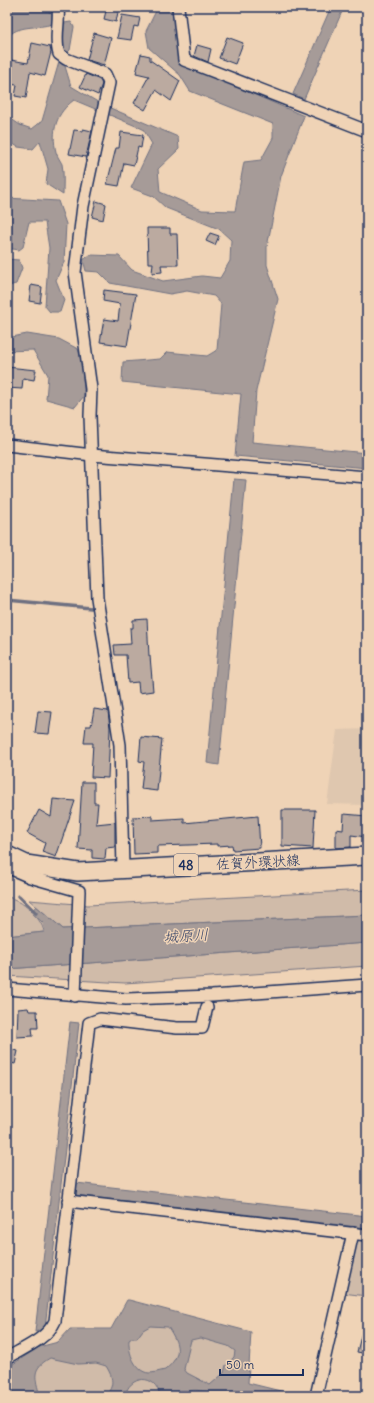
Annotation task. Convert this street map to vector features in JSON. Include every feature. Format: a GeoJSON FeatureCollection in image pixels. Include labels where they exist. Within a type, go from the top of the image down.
{"type":"FeatureCollection","features":[{"type":"Feature","properties":{"kind":"main road","name":"佐賀外環状線"},"geometry":{"type":"LineString","coordinates":[[7,855],[26,864],[78,872],[123,868],[367,856]]}},
{"type":"Feature","properties":{"kind":"street"},"geometry":{"type":"LineString","coordinates":[[58,7],[59,18],[56,42],[59,54],[66,59],[105,74],[109,84],[83,206],[75,272],[91,389],[90,416],[97,598],[120,745],[123,868]]}},
{"type":"Feature","properties":{"kind":"street"},"geometry":{"type":"LineString","coordinates":[[178,7],[184,60],[367,131]]}},
{"type":"Feature","properties":{"kind":"street"},"geometry":{"type":"LineString","coordinates":[[7,445],[92,455],[367,477]]}},
{"type":"Feature","properties":{"kind":"street"},"geometry":{"type":"LineString","coordinates":[[7,867],[30,877],[79,891],[76,996]]}},
{"type":"Feature","properties":{"kind":"street"},"geometry":{"type":"LineString","coordinates":[[8,989],[76,996],[126,998],[204,996],[367,985]]}},
{"type":"Feature","properties":{"kind":"street"},"geometry":{"type":"LineString","coordinates":[[7,1358],[45,1336],[52,1329],[55,1321],[89,1023],[100,1019],[177,1028],[202,1028],[207,1007]]}},
{"type":"Feature","properties":{"kind":"street"},"geometry":{"type":"LineString","coordinates":[[68,1201],[367,1235]]}},
{"type":"Feature","properties":{"kind":"street"},"geometry":{"type":"LineString","coordinates":[[316,1396],[353,1233]]}},
{"type":"Feature","properties":{"kind":"shaded area"},"geometry":{"type":"Polygon","coordinates":[[[367,729],[367,805],[327,804],[337,730],[367,729]]]}},
{"type":"Feature","properties":{"kind":"shaded area"},"geometry":{"type":"Polygon","coordinates":[[[367,890],[367,915],[63,929],[29,900],[88,905],[367,890]]]}},
{"type":"Feature","properties":{"kind":"shaded area"},"geometry":{"type":"Polygon","coordinates":[[[7,897],[18,901],[30,910],[39,921],[44,932],[7,936],[7,897]]]}},
{"type":"Feature","properties":{"kind":"shaded area"},"geometry":{"type":"Polygon","coordinates":[[[367,943],[367,966],[125,983],[7,976],[7,969],[367,943]]]}},
{"type":"Feature","properties":{"kind":"shaded area"},"geometry":{"type":"Polygon","coordinates":[[[356,1240],[367,1241],[367,1296],[342,1293],[356,1240]]]}},
{"type":"Feature","properties":{"kind":"shaded area"},"geometry":{"type":"Polygon","coordinates":[[[133,1307],[240,1340],[241,1396],[181,1381],[174,1396],[13,1396],[46,1352],[117,1344],[133,1307]]]}},
{"type":"Feature","properties":{"kind":"water"},"geometry":{"type":"Polygon","coordinates":[[[7,7],[35,7],[52,13],[52,24],[22,29],[11,34],[7,38],[7,7]]]}},
{"type":"Feature","properties":{"kind":"water"},"geometry":{"type":"Polygon","coordinates":[[[158,7],[172,8],[181,63],[304,116],[281,176],[267,247],[267,265],[278,299],[256,391],[252,442],[367,453],[367,468],[235,456],[241,394],[122,382],[123,362],[160,359],[167,352],[207,356],[217,350],[221,304],[214,296],[187,291],[170,294],[110,283],[99,272],[86,271],[83,260],[90,255],[119,256],[132,270],[163,281],[202,276],[220,278],[230,261],[231,240],[219,229],[166,208],[153,196],[131,188],[152,144],[143,129],[74,100],[59,117],[56,123],[54,137],[56,152],[63,168],[63,195],[46,184],[48,169],[40,141],[33,149],[18,147],[7,140],[7,116],[20,125],[32,129],[42,121],[59,62],[64,63],[71,86],[101,104],[178,137],[179,149],[158,169],[160,192],[202,210],[235,211],[244,162],[261,160],[273,138],[273,124],[190,91],[180,75],[149,48],[146,31],[158,7]]]}},
{"type":"Feature","properties":{"kind":"water"},"geometry":{"type":"Polygon","coordinates":[[[331,7],[344,7],[304,99],[293,94],[331,7]]]}},
{"type":"Feature","properties":{"kind":"water"},"geometry":{"type":"Polygon","coordinates":[[[71,22],[74,27],[70,50],[67,53],[60,45],[64,23],[71,22]]]}},
{"type":"Feature","properties":{"kind":"water"},"geometry":{"type":"Polygon","coordinates":[[[7,198],[58,201],[66,224],[64,262],[56,280],[64,300],[60,312],[50,312],[45,306],[49,248],[45,222],[29,222],[23,247],[19,250],[7,248],[7,198]]]}},
{"type":"Feature","properties":{"kind":"water"},"geometry":{"type":"Polygon","coordinates":[[[7,259],[19,260],[22,268],[16,284],[8,286],[7,259]]]}},
{"type":"Feature","properties":{"kind":"water"},"geometry":{"type":"Polygon","coordinates":[[[27,334],[59,339],[78,349],[83,367],[84,396],[75,407],[46,399],[48,375],[33,350],[7,351],[7,338],[27,334]]]}},
{"type":"Feature","properties":{"kind":"water"},"geometry":{"type":"Polygon","coordinates":[[[234,479],[246,480],[219,765],[207,763],[234,479]]]}},
{"type":"Feature","properties":{"kind":"water","name":"城原川"},"geometry":{"type":"Polygon","coordinates":[[[36,906],[63,929],[367,915],[367,943],[7,969],[7,936],[44,932],[43,923],[31,912],[36,906]]]}},
{"type":"Feature","properties":{"kind":"water"},"geometry":{"type":"Polygon","coordinates":[[[70,1022],[79,1023],[45,1328],[35,1332],[70,1022]]]}},
{"type":"Feature","properties":{"kind":"water"},"geometry":{"type":"Polygon","coordinates":[[[76,1183],[367,1216],[367,1228],[74,1195],[76,1183]]]}},
{"type":"Feature","properties":{"kind":"water"},"geometry":{"type":"Polygon","coordinates":[[[127,1300],[129,1300],[251,1332],[248,1383],[301,1396],[214,1396],[201,1391],[193,1390],[183,1396],[160,1396],[158,1389],[153,1383],[148,1380],[142,1380],[132,1384],[127,1389],[125,1396],[105,1396],[112,1385],[110,1374],[106,1366],[96,1363],[78,1364],[50,1358],[37,1370],[36,1379],[40,1396],[7,1396],[7,1368],[39,1347],[58,1342],[70,1329],[111,1329],[127,1300]],[[150,1326],[143,1330],[137,1338],[132,1338],[129,1340],[133,1361],[144,1372],[149,1373],[165,1370],[171,1365],[177,1354],[177,1344],[168,1327],[150,1326]],[[200,1338],[191,1340],[184,1369],[187,1373],[210,1385],[224,1373],[226,1365],[234,1357],[235,1351],[228,1346],[200,1338]]]}},
{"type":"Feature","properties":{"kind":"building"},"geometry":{"type":"Polygon","coordinates":[[[107,7],[119,7],[116,22],[104,19],[107,7]]]}},
{"type":"Feature","properties":{"kind":"building"},"geometry":{"type":"Polygon","coordinates":[[[122,15],[140,18],[138,27],[134,26],[131,40],[117,38],[122,15]]]}},
{"type":"Feature","properties":{"kind":"building"},"geometry":{"type":"Polygon","coordinates":[[[94,33],[111,38],[104,65],[87,60],[94,33]]]}},
{"type":"Feature","properties":{"kind":"building"},"geometry":{"type":"Polygon","coordinates":[[[227,37],[243,43],[235,64],[219,58],[227,37]]]}},
{"type":"Feature","properties":{"kind":"building"},"geometry":{"type":"Polygon","coordinates":[[[32,43],[50,47],[51,52],[45,76],[30,72],[26,98],[15,96],[17,85],[7,84],[7,70],[9,70],[11,60],[28,63],[32,43]]]}},
{"type":"Feature","properties":{"kind":"building"},"geometry":{"type":"Polygon","coordinates":[[[197,45],[211,49],[208,62],[194,56],[197,45]]]}},
{"type":"Feature","properties":{"kind":"building"},"geometry":{"type":"Polygon","coordinates":[[[141,54],[150,56],[150,60],[180,81],[171,101],[156,90],[145,110],[134,103],[149,76],[136,73],[141,54]]]}},
{"type":"Feature","properties":{"kind":"building"},"geometry":{"type":"Polygon","coordinates":[[[86,74],[100,80],[102,84],[98,95],[80,87],[86,74]]]}},
{"type":"Feature","properties":{"kind":"building"},"geometry":{"type":"Polygon","coordinates":[[[83,129],[92,131],[86,157],[69,154],[74,130],[83,131],[83,129]]]}},
{"type":"Feature","properties":{"kind":"building"},"geometry":{"type":"Polygon","coordinates":[[[121,132],[143,135],[141,148],[138,147],[134,165],[124,163],[119,186],[107,184],[116,148],[119,148],[121,132]]]}},
{"type":"Feature","properties":{"kind":"building"},"geometry":{"type":"Polygon","coordinates":[[[96,201],[106,204],[103,220],[92,217],[96,201]]]}},
{"type":"Feature","properties":{"kind":"building"},"geometry":{"type":"Polygon","coordinates":[[[147,228],[170,228],[170,234],[177,234],[178,265],[161,265],[162,272],[152,273],[153,263],[148,263],[147,228]]]}},
{"type":"Feature","properties":{"kind":"building"},"geometry":{"type":"Polygon","coordinates":[[[210,233],[219,236],[215,245],[206,241],[210,233]]]}},
{"type":"Feature","properties":{"kind":"building"},"geometry":{"type":"Polygon","coordinates":[[[31,285],[42,287],[40,303],[29,301],[31,285]]]}},
{"type":"Feature","properties":{"kind":"building"},"geometry":{"type":"Polygon","coordinates":[[[104,290],[136,294],[127,346],[100,342],[104,319],[118,321],[120,304],[103,301],[104,290]]]}},
{"type":"Feature","properties":{"kind":"building"},"geometry":{"type":"Polygon","coordinates":[[[7,367],[36,370],[34,380],[23,378],[22,389],[7,388],[7,367]]]}},
{"type":"Feature","properties":{"kind":"building"},"geometry":{"type":"Polygon","coordinates":[[[147,619],[153,691],[139,693],[138,682],[128,683],[126,655],[115,655],[114,645],[131,644],[130,628],[133,628],[133,620],[147,619]]]}},
{"type":"Feature","properties":{"kind":"building"},"geometry":{"type":"Polygon","coordinates":[[[94,709],[108,711],[110,728],[108,778],[91,777],[93,743],[84,743],[86,726],[91,726],[94,709]]]}},
{"type":"Feature","properties":{"kind":"building"},"geometry":{"type":"Polygon","coordinates":[[[38,711],[52,712],[49,734],[35,733],[38,711]]]}},
{"type":"Feature","properties":{"kind":"building"},"geometry":{"type":"Polygon","coordinates":[[[141,737],[162,739],[157,791],[141,789],[144,762],[139,761],[141,737]]]}},
{"type":"Feature","properties":{"kind":"building"},"geometry":{"type":"Polygon","coordinates":[[[82,782],[94,782],[94,803],[98,803],[96,824],[115,822],[115,847],[106,848],[105,859],[92,858],[92,850],[78,849],[82,782]]]}},
{"type":"Feature","properties":{"kind":"building"},"geometry":{"type":"Polygon","coordinates":[[[53,799],[75,801],[56,857],[42,852],[45,843],[27,833],[39,810],[51,817],[53,799]]]}},
{"type":"Feature","properties":{"kind":"building"},"geometry":{"type":"Polygon","coordinates":[[[282,810],[315,810],[313,848],[282,846],[282,810]]]}},
{"type":"Feature","properties":{"kind":"building"},"geometry":{"type":"Polygon","coordinates":[[[344,814],[367,816],[367,837],[351,835],[351,847],[336,848],[336,829],[343,830],[344,814]]]}},
{"type":"Feature","properties":{"kind":"building"},"geometry":{"type":"Polygon","coordinates":[[[152,816],[152,820],[184,818],[184,823],[258,816],[260,848],[233,850],[232,845],[217,846],[217,844],[157,846],[157,853],[134,854],[133,817],[152,816]]]}},
{"type":"Feature","properties":{"kind":"building"},"geometry":{"type":"Polygon","coordinates":[[[28,1008],[29,1011],[37,1011],[38,1028],[32,1028],[33,1036],[17,1037],[18,1009],[28,1008]]]}},
{"type":"Feature","properties":{"kind":"building"},"geometry":{"type":"Polygon","coordinates":[[[7,1049],[18,1051],[15,1064],[7,1062],[7,1049]]]}},
{"type":"Feature","properties":{"kind":"building"},"geometry":{"type":"Polygon","coordinates":[[[364,1324],[367,1325],[367,1354],[357,1352],[364,1324]]]}},
{"type":"Feature","properties":{"kind":"waterway"},"geometry":{"type":"LineString","coordinates":[[7,600],[91,608]]}},
{"type":"Feature","properties":{"kind":"waterway"},"geometry":{"type":"LineString","coordinates":[[19,896],[36,913]]}}]}
